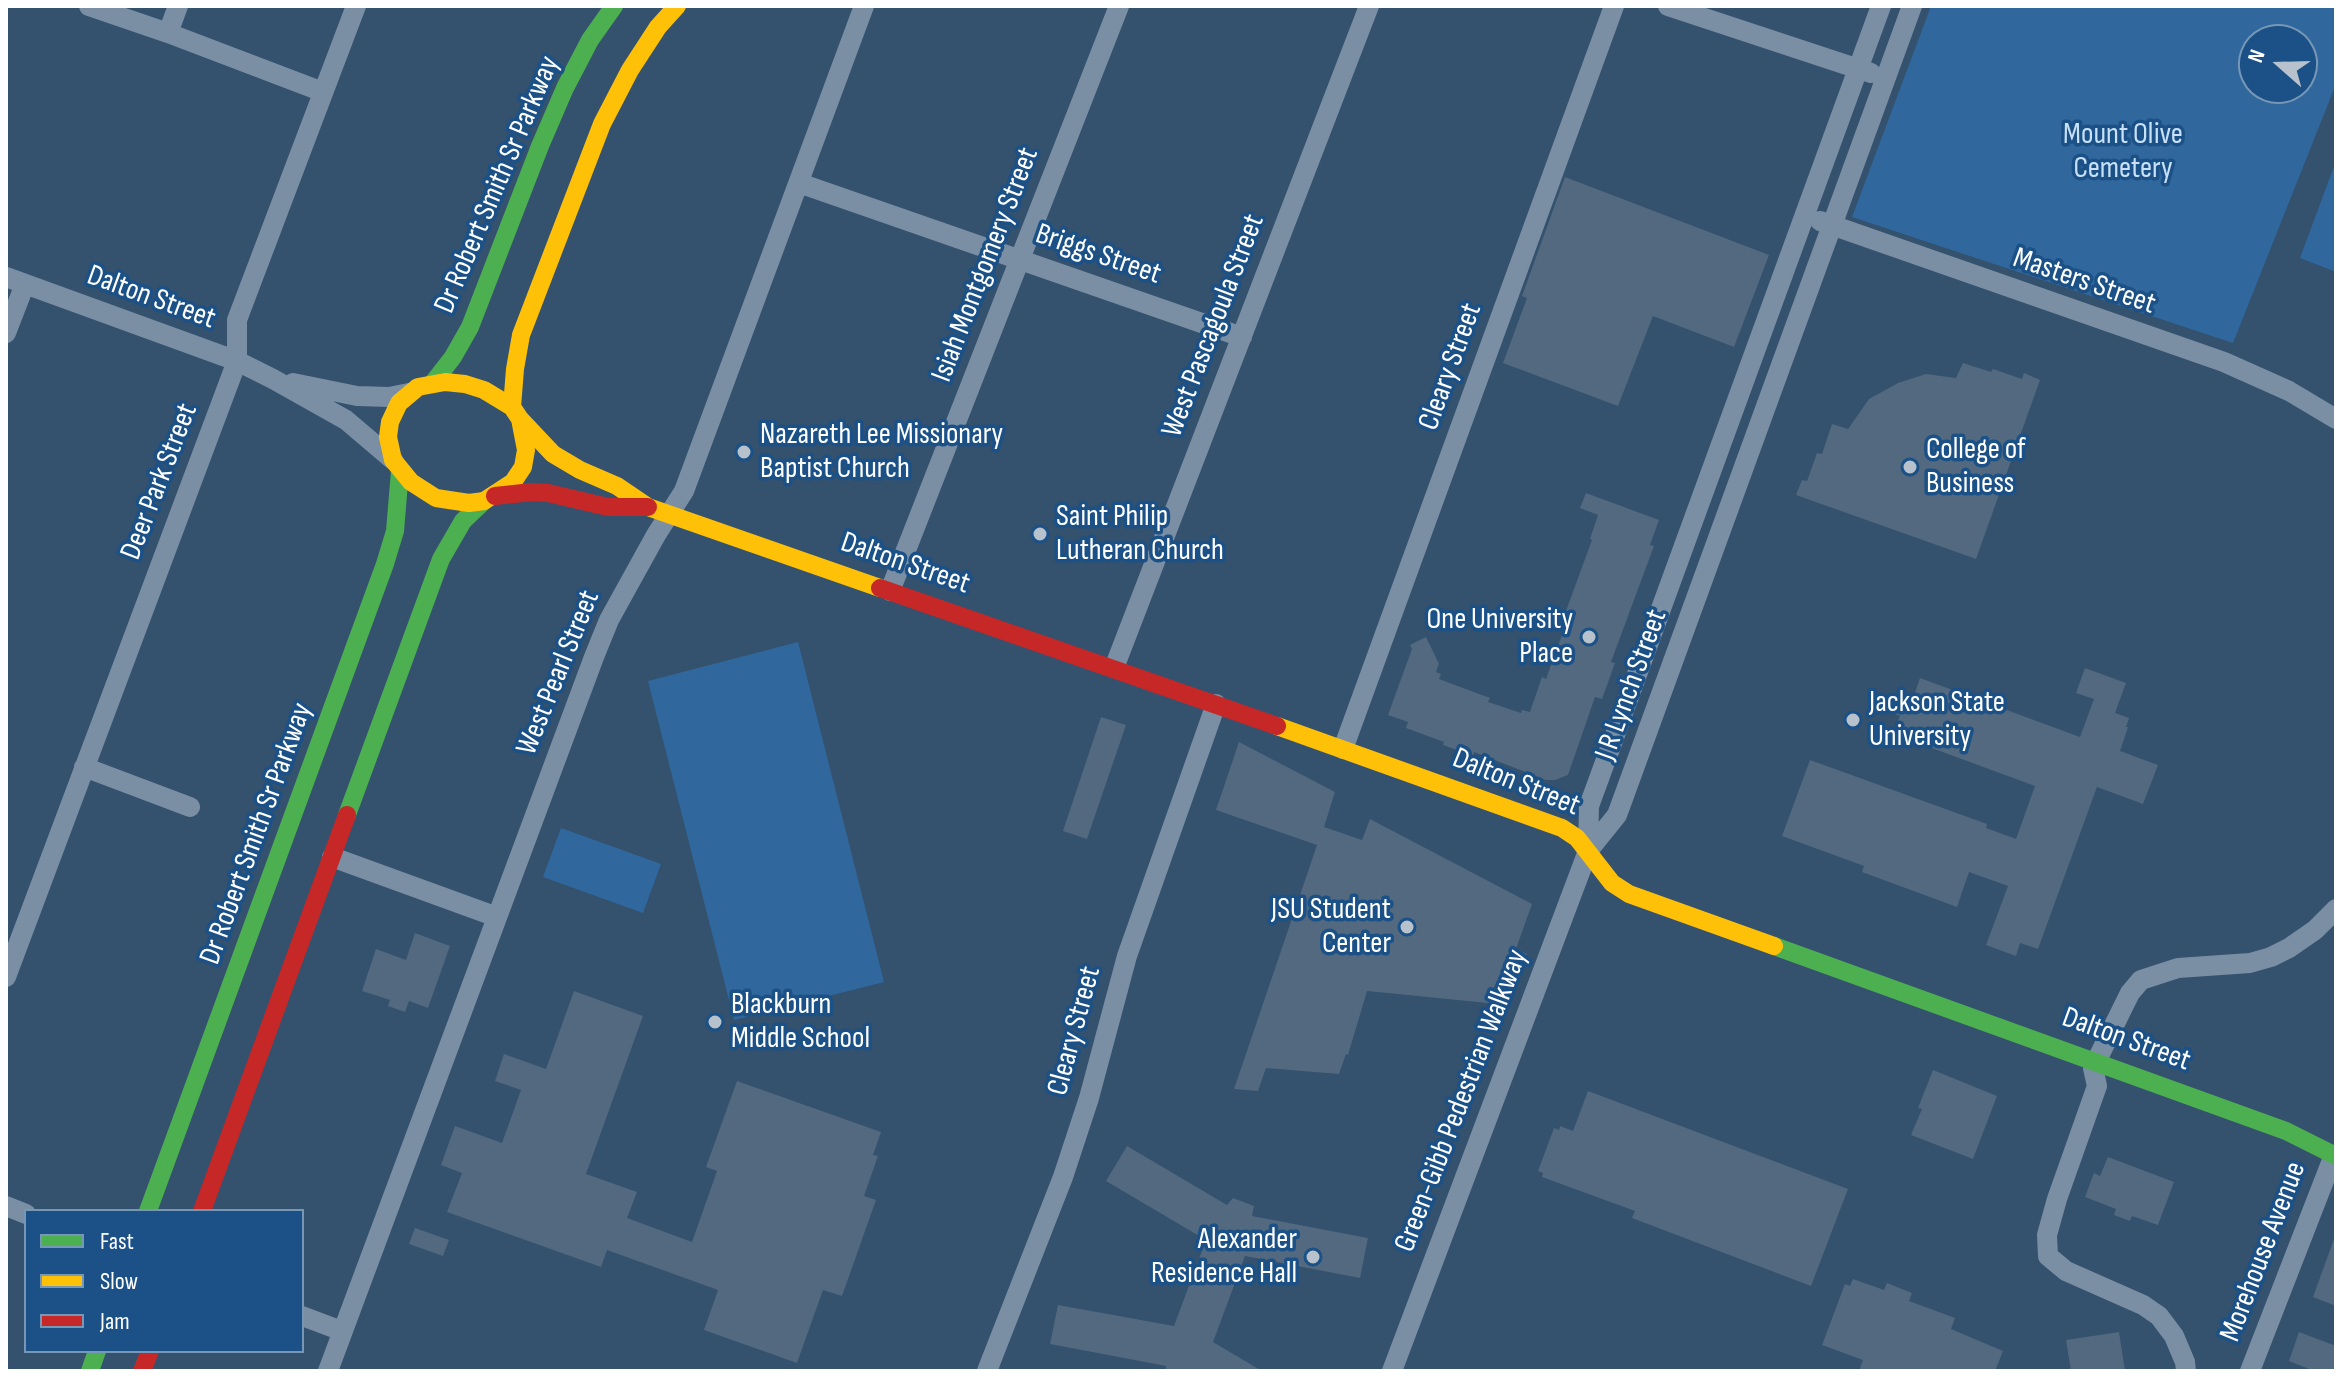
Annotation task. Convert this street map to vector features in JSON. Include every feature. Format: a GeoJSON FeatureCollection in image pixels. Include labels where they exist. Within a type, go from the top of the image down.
{"type":"FeatureCollection","features":[{"type":"Feature","properties":{"kind":"street"},"geometry":{"type":"LineString","coordinates":[[89,6],[323,92]]}},
{"type":"Feature","properties":{"kind":"street"},"geometry":{"type":"LineString","coordinates":[[168,33],[178,6]]}},
{"type":"Feature","properties":{"kind":"street","name":"Deer Park Street"},"geometry":{"type":"LineString","coordinates":[[6,977],[237,361],[237,320],[356,6]]}},
{"type":"Feature","properties":{"kind":"street","name":"Dr Robert Smith Sr Parkway"},"geometry":{"type":"LineString","coordinates":[[432,384],[453,357],[470,327],[565,88],[590,40],[614,6]]}},
{"type":"Feature","properties":{"kind":"street"},"geometry":{"type":"LineString","coordinates":[[203,1209],[441,559],[463,521],[513,482],[523,467],[526,450],[516,413],[515,369],[521,335],[602,124],[630,70],[658,27],[677,6]]}},
{"type":"Feature","properties":{"kind":"street","name":"West Pearl Street"},"geometry":{"type":"LineString","coordinates":[[328,1371],[609,620],[684,491],[864,6]]}},
{"type":"Feature","properties":{"kind":"street","name":"Isiah Montgomery Street"},"geometry":{"type":"LineString","coordinates":[[890,591],[1119,6]]}},
{"type":"Feature","properties":{"kind":"street","name":"Cleary Street"},"geometry":{"type":"LineString","coordinates":[[1343,749],[1614,6]]}},
{"type":"Feature","properties":{"kind":"street"},"geometry":{"type":"LineString","coordinates":[[1668,6],[1886,78]]}},
{"type":"Feature","properties":{"kind":"street","name":"J R Lynch Street"},"geometry":{"type":"LineString","coordinates":[[1588,851],[1589,806],[1881,6]]}},
{"type":"Feature","properties":{"kind":"street","name":"J R Lynch Street"},"geometry":{"type":"LineString","coordinates":[[1588,851],[1617,815],[1912,6]]}},
{"type":"Feature","properties":{"kind":"street","name":"West Pascagoula Street"},"geometry":{"type":"LineString","coordinates":[[1114,668],[1368,7]]}},
{"type":"Feature","properties":{"kind":"street","name":"Briggs Street"},"geometry":{"type":"LineString","coordinates":[[799,183],[1242,337]]}},
{"type":"Feature","properties":{"kind":"street","name":"Masters Street"},"geometry":{"type":"LineString","coordinates":[[1805,216],[2224,362],[2289,391],[2336,419]]}},
{"type":"Feature","properties":{"kind":"street"},"geometry":{"type":"LineString","coordinates":[[6,333],[16,280]]}},
{"type":"Feature","properties":{"kind":"street","name":"Dalton Street"},"geometry":{"type":"LineString","coordinates":[[16,280],[237,361],[346,420],[396,465]]}},
{"type":"Feature","properties":{"kind":"street","name":"Dalton Street"},"geometry":{"type":"LineString","coordinates":[[273,379],[357,396],[389,397],[409,393]]}},
{"type":"Feature","properties":{"kind":"street"},"geometry":{"type":"LineString","coordinates":[[489,498],[469,503],[436,498],[411,482],[396,465],[388,437],[390,422],[399,403],[409,393],[418,387],[445,382],[484,390],[516,413]]}},
{"type":"Feature","properties":{"kind":"street","name":"Dalton Street"},"geometry":{"type":"LineString","coordinates":[[516,413],[553,454],[617,486],[648,507],[1114,668],[1562,828],[1577,838],[1612,883],[1629,894],[2286,1131],[2335,1156]]}},
{"type":"Feature","properties":{"kind":"street","name":"Dr Robert Smith Sr Parkway"},"geometry":{"type":"LineString","coordinates":[[149,1209],[385,564],[395,531],[396,465]]}},
{"type":"Feature","properties":{"kind":"street","name":"Dalton Street"},"geometry":{"type":"LineString","coordinates":[[489,498],[532,492],[608,507],[648,507]]}},
{"type":"Feature","properties":{"kind":"street","name":"Cleary Street"},"geometry":{"type":"LineString","coordinates":[[987,1371],[1063,1177],[1089,1098],[1127,956],[1216,704]]}},
{"type":"Feature","properties":{"kind":"street"},"geometry":{"type":"LineString","coordinates":[[84,767],[190,807]]}},
{"type":"Feature","properties":{"kind":"street","name":"Green-Gibb Pedestrian Walkway"},"geometry":{"type":"LineString","coordinates":[[1392,1371],[1588,851]]}},
{"type":"Feature","properties":{"kind":"street"},"geometry":{"type":"LineString","coordinates":[[332,857],[497,917]]}},
{"type":"Feature","properties":{"kind":"street"},"geometry":{"type":"LineString","coordinates":[[2186,1371],[2174,1336],[2159,1316],[2143,1305],[2066,1271],[2048,1256],[2047,1235],[2097,1086],[2095,1064],[2130,993],[2141,980],[2178,968],[2250,963],[2271,957],[2315,930],[2336,909]]}},
{"type":"Feature","properties":{"kind":"street","name":"Morehouse Avenue"},"geometry":{"type":"LineString","coordinates":[[2250,1371],[2335,1156]]}},
{"type":"Feature","properties":{"kind":"street"},"geometry":{"type":"LineString","coordinates":[[304,1317],[342,1331]]}},
{"type":"Feature","properties":{"kind":"green space","name":"Mount Olive Cemetery"},"geometry":{"type":"Polygon","coordinates":[[[1931,6],[2336,6],[2336,84],[2233,343],[1852,217],[1931,6]]]}},
{"type":"Feature","properties":{"kind":"green space"},"geometry":{"type":"Polygon","coordinates":[[[2336,161],[2336,272],[2300,258],[2336,161]]]}},
{"type":"Feature","properties":{"kind":"green space"},"geometry":{"type":"Polygon","coordinates":[[[798,642],[884,982],[734,1020],[648,681],[798,642]]]}},
{"type":"Feature","properties":{"kind":"green space"},"geometry":{"type":"Polygon","coordinates":[[[561,828],[661,864],[643,913],[543,877],[561,828]]]}},
{"type":"Feature","properties":{"kind":"building"},"geometry":{"type":"Polygon","coordinates":[[[1565,177],[1769,255],[1734,347],[1653,316],[1618,406],[1503,363],[1527,298],[1522,296],[1565,177]]]}},
{"type":"Feature","properties":{"kind":"building","name":"College of Business"},"geometry":{"type":"Polygon","coordinates":[[[1963,363],[2022,379],[2024,373],[2040,380],[1976,559],[1796,495],[1802,480],[1807,481],[1817,453],[1822,454],[1832,424],[1848,429],[1869,399],[1898,383],[1926,374],[1956,378],[1963,363]]]}},
{"type":"Feature","properties":{"kind":"building","name":"One University Place"},"geometry":{"type":"Polygon","coordinates":[[[1586,493],[1659,520],[1650,545],[1654,546],[1611,662],[1615,663],[1602,699],[1595,697],[1568,775],[1546,780],[1474,752],[1473,756],[1406,728],[1408,722],[1388,715],[1412,649],[1410,645],[1426,637],[1439,664],[1436,672],[1441,674],[1439,679],[1490,698],[1488,702],[1521,713],[1522,710],[1530,712],[1563,632],[1559,630],[1592,540],[1598,515],[1580,508],[1586,493]]]}},
{"type":"Feature","properties":{"kind":"building"},"geometry":{"type":"Polygon","coordinates":[[[2085,668],[2126,683],[2115,713],[2129,718],[2120,751],[2158,765],[2143,804],[2097,787],[2038,949],[2020,943],[2016,956],[1986,945],[2008,886],[1969,872],[1957,907],[1862,872],[1864,866],[1782,836],[1810,760],[1987,824],[1986,828],[2016,839],[2035,786],[1899,736],[1902,727],[1896,725],[1900,716],[1892,713],[1900,693],[1913,698],[1920,678],[2080,737],[2094,699],[2076,693],[2085,668]]]}},
{"type":"Feature","properties":{"kind":"building"},"geometry":{"type":"Polygon","coordinates":[[[1101,717],[1126,725],[1087,839],[1063,831],[1101,717]]]}},
{"type":"Feature","properties":{"kind":"building","name":"JSU Student Center"},"geometry":{"type":"Polygon","coordinates":[[[1239,742],[1335,792],[1324,827],[1362,840],[1370,819],[1532,904],[1516,949],[1527,954],[1499,992],[1498,1004],[1367,991],[1348,1055],[1339,1074],[1266,1068],[1258,1091],[1234,1089],[1317,845],[1216,810],[1239,742]]]}},
{"type":"Feature","properties":{"kind":"building"},"geometry":{"type":"Polygon","coordinates":[[[415,933],[450,946],[428,1008],[409,1001],[405,1012],[388,1006],[390,1000],[362,991],[376,949],[406,960],[415,933]]]}},
{"type":"Feature","properties":{"kind":"building"},"geometry":{"type":"Polygon","coordinates":[[[574,991],[643,1016],[586,1174],[637,1192],[627,1218],[692,1242],[717,1171],[706,1167],[737,1081],[881,1132],[873,1155],[878,1156],[864,1196],[876,1200],[842,1296],[823,1290],[797,1363],[704,1330],[718,1290],[607,1250],[601,1267],[447,1212],[462,1173],[441,1165],[455,1126],[502,1143],[521,1090],[495,1081],[504,1054],[546,1069],[574,991]]]}},
{"type":"Feature","properties":{"kind":"building"},"geometry":{"type":"Polygon","coordinates":[[[1933,1070],[1997,1096],[1973,1159],[1911,1135],[1933,1070]]]}},
{"type":"Feature","properties":{"kind":"building"},"geometry":{"type":"Polygon","coordinates":[[[1588,1091],[1848,1189],[1811,1286],[1632,1218],[1635,1211],[1542,1177],[1543,1173],[1538,1171],[1554,1128],[1559,1130],[1560,1126],[1573,1131],[1588,1091]]]}},
{"type":"Feature","properties":{"kind":"building","name":"Alexander Residence Hall"},"geometry":{"type":"Polygon","coordinates":[[[1127,1146],[1227,1205],[1233,1198],[1254,1206],[1252,1216],[1368,1238],[1360,1278],[1245,1256],[1213,1342],[1262,1371],[1166,1371],[1166,1366],[1050,1344],[1058,1305],[1174,1326],[1206,1240],[1106,1181],[1127,1146]]]}},
{"type":"Feature","properties":{"kind":"building"},"geometry":{"type":"Polygon","coordinates":[[[2108,1157],[2174,1182],[2158,1225],[2132,1216],[2130,1221],[2114,1215],[2116,1209],[2085,1197],[2094,1173],[2100,1176],[2108,1157]]]}},
{"type":"Feature","properties":{"kind":"building"},"geometry":{"type":"Polygon","coordinates":[[[415,1228],[449,1240],[443,1256],[409,1244],[415,1228]]]}},
{"type":"Feature","properties":{"kind":"building"},"geometry":{"type":"Polygon","coordinates":[[[2336,1239],[2336,1306],[2313,1297],[2336,1239]]]}},
{"type":"Feature","properties":{"kind":"building"},"geometry":{"type":"Polygon","coordinates":[[[1853,1279],[1884,1290],[1887,1283],[1912,1293],[1909,1301],[1955,1318],[1951,1329],[2003,1351],[1995,1371],[1859,1371],[1863,1360],[1822,1345],[1845,1284],[1850,1286],[1853,1279]]]}},
{"type":"Feature","properties":{"kind":"building"},"geometry":{"type":"Polygon","coordinates":[[[2119,1332],[2125,1371],[2071,1371],[2066,1340],[2119,1332]]]}},
{"type":"Feature","properties":{"kind":"building"},"geometry":{"type":"Polygon","coordinates":[[[2299,1332],[2336,1346],[2336,1371],[2314,1371],[2289,1361],[2299,1332]]]}},
{"type":"Feature","properties":{"kind":"traffic: fast"},"geometry":{"type":"LineString","coordinates":[[432,384],[453,357],[470,327],[565,88],[590,40],[614,6]]}},
{"type":"Feature","properties":{"kind":"traffic: fast"},"geometry":{"type":"LineString","coordinates":[[149,1209],[385,564],[395,531],[400,471]]}},
{"type":"Feature","properties":{"kind":"traffic: fast"},"geometry":{"type":"LineString","coordinates":[[347,815],[441,559],[463,521],[484,501]]}},
{"type":"Feature","properties":{"kind":"traffic: fast"},"geometry":{"type":"LineString","coordinates":[[1774,946],[2286,1131],[2336,1156]]}},
{"type":"Feature","properties":{"kind":"traffic: fast"},"geometry":{"type":"LineString","coordinates":[[90,1371],[96,1353]]}},
{"type":"Feature","properties":{"kind":"traffic: slow"},"geometry":{"type":"LineString","coordinates":[[512,407],[521,335],[602,124],[630,70],[658,27],[677,6]]}},
{"type":"Feature","properties":{"kind":"traffic: slow"},"geometry":{"type":"LineString","coordinates":[[445,382],[484,390],[512,407],[520,419],[526,450],[523,467],[513,482],[484,501],[469,503],[436,498],[411,482],[393,460],[388,437],[390,422],[399,403],[418,387],[445,382]]}},
{"type":"Feature","properties":{"kind":"traffic: slow"},"geometry":{"type":"LineString","coordinates":[[520,419],[553,454],[617,486],[648,507],[880,588]]}},
{"type":"Feature","properties":{"kind":"traffic: slow"},"geometry":{"type":"LineString","coordinates":[[1277,726],[1562,828],[1577,838],[1612,883],[1629,894],[1774,946]]}},
{"type":"Feature","properties":{"kind":"traffic: jam"},"geometry":{"type":"LineString","coordinates":[[495,496],[548,493],[608,507],[648,507]]}},
{"type":"Feature","properties":{"kind":"traffic: jam"},"geometry":{"type":"LineString","coordinates":[[880,588],[1277,726]]}},
{"type":"Feature","properties":{"kind":"traffic: jam"},"geometry":{"type":"LineString","coordinates":[[203,1209],[347,815]]}},
{"type":"Feature","properties":{"kind":"traffic: jam"},"geometry":{"type":"LineString","coordinates":[[142,1371],[149,1353]]}},
{"type":"Feature","properties":{"kind":"place","name":"Nazareth Lee Missionary Baptist Church"},"geometry":{"type":"Point","coordinates":[744,452]}},
{"type":"Feature","properties":{"kind":"place","name":"College of Business"},"geometry":{"type":"Point","coordinates":[1910,467]}},
{"type":"Feature","properties":{"kind":"place","name":"Saint Philip Lutheran Church"},"geometry":{"type":"Point","coordinates":[1040,534]}},
{"type":"Feature","properties":{"kind":"place","name":"One University Place"},"geometry":{"type":"Point","coordinates":[1589,637]}},
{"type":"Feature","properties":{"kind":"place","name":"Jackson State University"},"geometry":{"type":"Point","coordinates":[1853,720]}},
{"type":"Feature","properties":{"kind":"place","name":"JSU Student Center"},"geometry":{"type":"Point","coordinates":[1407,927]}},
{"type":"Feature","properties":{"kind":"place","name":"Blackburn Middle School"},"geometry":{"type":"Point","coordinates":[715,1022]}},
{"type":"Feature","properties":{"kind":"place","name":"Alexander Residence Hall"},"geometry":{"type":"Point","coordinates":[1313,1257]}}]}
